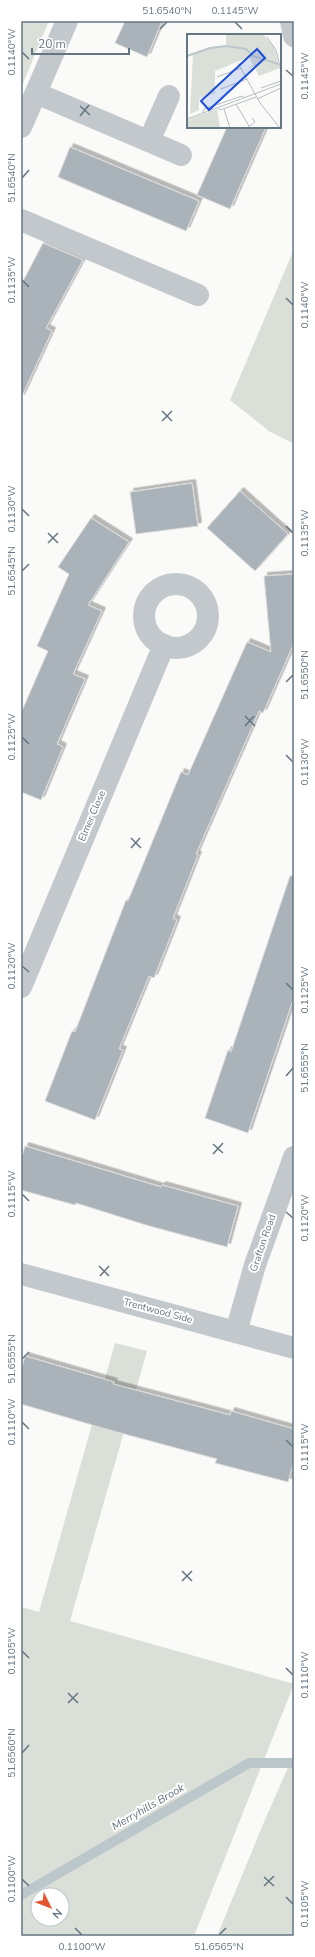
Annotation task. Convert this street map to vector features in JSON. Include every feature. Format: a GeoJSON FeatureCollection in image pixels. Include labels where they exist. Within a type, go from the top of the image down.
{"type":"FeatureCollection","features":[{"type":"Feature","properties":{"kind":"street"},"geometry":{"type":"LineString","coordinates":[[21,127],[67,21]]}},
{"type":"Feature","properties":{"kind":"street"},"geometry":{"type":"LineString","coordinates":[[291,21],[294,36]]}},
{"type":"Feature","properties":{"kind":"street"},"geometry":{"type":"LineString","coordinates":[[36,93],[181,155]]}},
{"type":"Feature","properties":{"kind":"street"},"geometry":{"type":"LineString","coordinates":[[149,141],[169,96]]}},
{"type":"Feature","properties":{"kind":"street"},"geometry":{"type":"LineString","coordinates":[[21,220],[198,296]]}},
{"type":"Feature","properties":{"kind":"street","name":"Elmer Close"},"geometry":{"type":"LineString","coordinates":[[21,988],[164,645]]}},
{"type":"Feature","properties":{"kind":"street","name":"Grafton Road"},"geometry":{"type":"LineString","coordinates":[[236,1332],[255,1265],[294,1157]]}},
{"type":"Feature","properties":{"kind":"street","name":"Trentwood Side"},"geometry":{"type":"LineString","coordinates":[[21,1274],[294,1348]]}},
{"type":"Feature","properties":{"kind":"shaded area"},"geometry":{"type":"Polygon","coordinates":[[[21,21],[49,21],[21,88],[21,21]]]}},
{"type":"Feature","properties":{"kind":"shaded area"},"geometry":{"type":"Polygon","coordinates":[[[294,249],[294,444],[269,431],[230,400],[294,249]]]}},
{"type":"Feature","properties":{"kind":"shaded area"},"geometry":{"type":"Polygon","coordinates":[[[115,1343],[147,1351],[70,1621],[294,1684],[194,1936],[21,1936],[21,1607],[39,1612],[115,1343]]]}},
{"type":"Feature","properties":{"kind":"shaded area"},"geometry":{"type":"Polygon","coordinates":[[[294,1754],[294,1936],[217,1936],[264,1822],[294,1754]]]}},
{"type":"Feature","properties":{"kind":"building"},"geometry":{"type":"Polygon","coordinates":[[[125,21],[162,21],[147,57],[115,43],[125,21]]]}},
{"type":"Feature","properties":{"kind":"building"},"geometry":{"type":"Polygon","coordinates":[[[227,128],[266,128],[230,209],[197,195],[227,128]]]}},
{"type":"Feature","properties":{"kind":"building"},"geometry":{"type":"Polygon","coordinates":[[[70,147],[199,201],[186,231],[58,177],[70,147]]]}},
{"type":"Feature","properties":{"kind":"building"},"geometry":{"type":"Polygon","coordinates":[[[43,243],[83,260],[46,328],[52,331],[21,398],[21,285],[43,243]]]}},
{"type":"Feature","properties":{"kind":"building"},"geometry":{"type":"Polygon","coordinates":[[[192,483],[198,526],[136,534],[130,492],[192,483]]]}},
{"type":"Feature","properties":{"kind":"building"},"geometry":{"type":"Polygon","coordinates":[[[240,491],[288,534],[255,571],[207,528],[240,491]]]}},
{"type":"Feature","properties":{"kind":"building"},"geometry":{"type":"Polygon","coordinates":[[[91,518],[129,542],[88,605],[102,611],[73,674],[85,679],[57,744],[63,747],[41,800],[21,792],[21,713],[48,651],[37,646],[69,574],[58,567],[91,518]]]}},
{"type":"Feature","properties":{"kind":"building"},"geometry":{"type":"Polygon","coordinates":[[[294,574],[294,643],[263,713],[259,711],[196,854],[198,855],[173,918],[177,920],[154,978],[149,976],[119,1049],[123,1050],[95,1120],[45,1101],[72,1031],[75,1032],[126,900],[128,901],[181,772],[188,775],[247,642],[271,652],[264,576],[294,574]]]}},
{"type":"Feature","properties":{"kind":"building"},"geometry":{"type":"Polygon","coordinates":[[[290,876],[294,876],[294,997],[248,1133],[205,1118],[228,1050],[231,1052],[290,876]]]}},
{"type":"Feature","properties":{"kind":"building"},"geometry":{"type":"Polygon","coordinates":[[[25,1146],[161,1187],[162,1185],[238,1206],[227,1247],[146,1225],[76,1203],[75,1205],[21,1190],[21,1160],[25,1146]]]}},
{"type":"Feature","properties":{"kind":"building"},"geometry":{"type":"Polygon","coordinates":[[[25,1356],[114,1382],[113,1384],[230,1415],[231,1411],[294,1429],[294,1461],[288,1482],[215,1463],[217,1459],[21,1404],[21,1371],[25,1356]]]}},
{"type":"Feature","properties":{"kind":"waterway","name":"Merryhills Brook"},"geometry":{"type":"LineString","coordinates":[[21,1895],[249,1763],[294,1763]]}}]}
